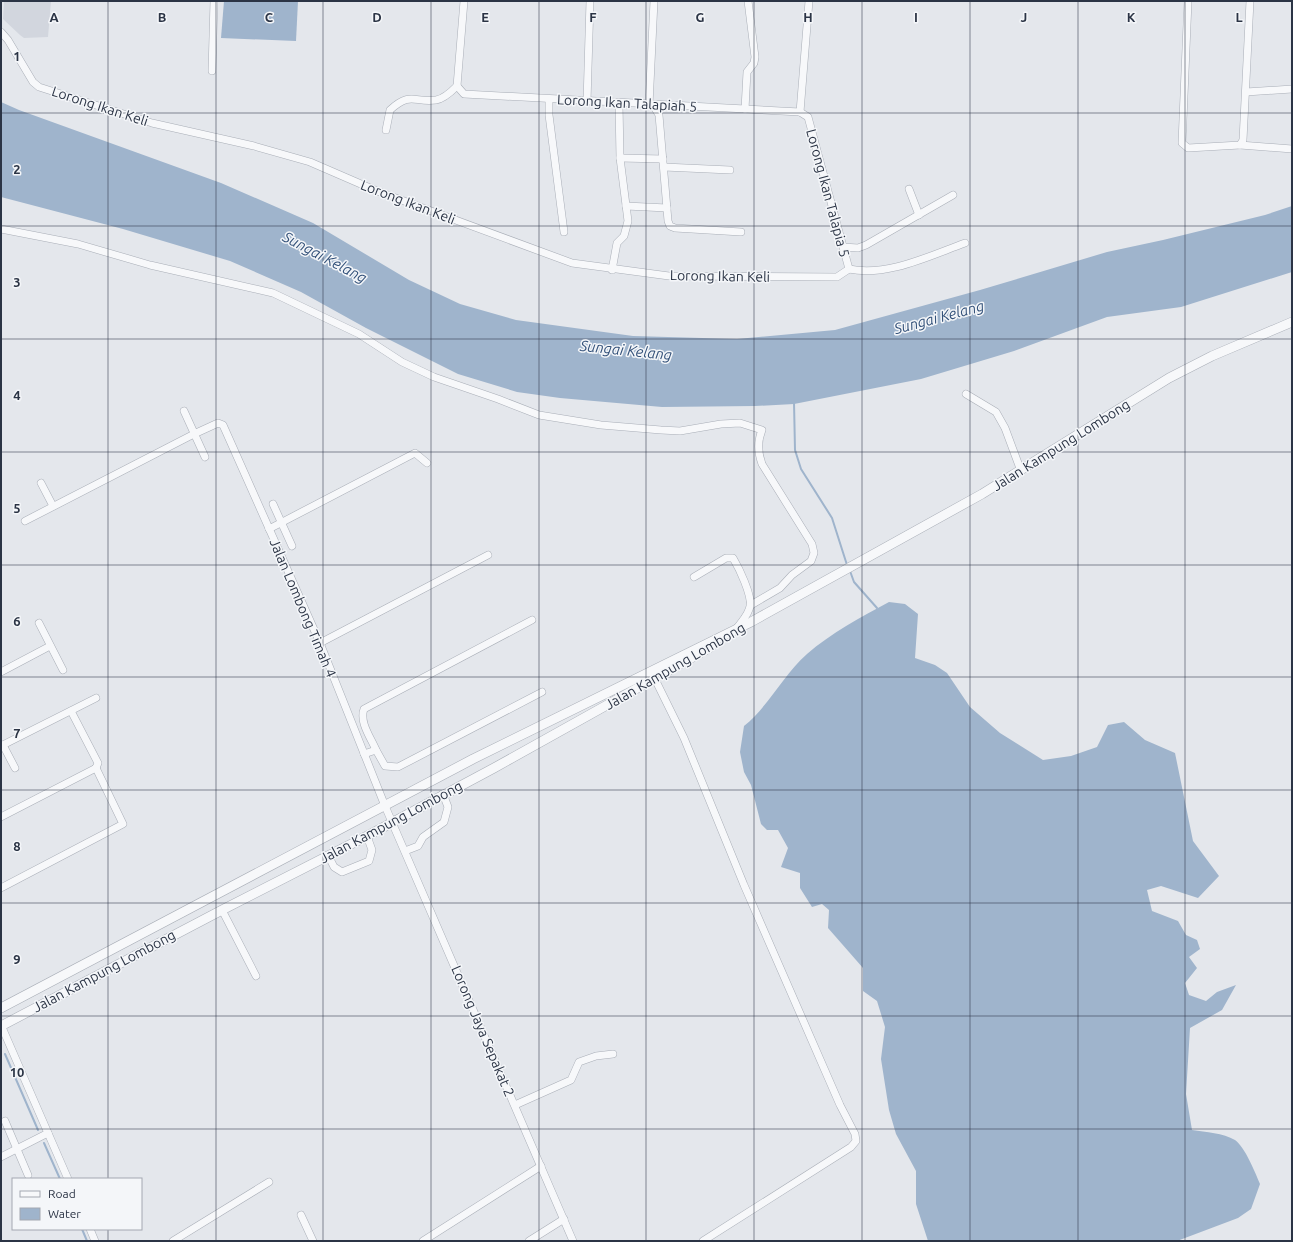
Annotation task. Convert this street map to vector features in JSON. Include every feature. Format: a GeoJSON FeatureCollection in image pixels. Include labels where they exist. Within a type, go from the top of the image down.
{"type":"FeatureCollection","features":[{"type":"Feature","properties":{"kind":"street"},"geometry":{"type":"LineString","coordinates":[[212,71],[214,1]]}},
{"type":"Feature","properties":{"kind":"street"},"geometry":{"type":"LineString","coordinates":[[386,130],[390,110],[404,99],[437,100],[457,86],[464,1]]}},
{"type":"Feature","properties":{"kind":"street"},"geometry":{"type":"LineString","coordinates":[[587,102],[590,1]]}},
{"type":"Feature","properties":{"kind":"street"},"geometry":{"type":"LineString","coordinates":[[654,1],[651,105],[659,115],[668,221],[670,226],[675,228],[740,232]]}},
{"type":"Feature","properties":{"kind":"street"},"geometry":{"type":"LineString","coordinates":[[745,109],[747,72],[754,63],[755,57],[748,1]]}},
{"type":"Feature","properties":{"kind":"street","name":"Lorong Ikan Talapia 5"},"geometry":{"type":"LineString","coordinates":[[809,1],[800,112],[808,117],[849,269]]}},
{"type":"Feature","properties":{"kind":"street"},"geometry":{"type":"LineString","coordinates":[[1188,1],[1182,143],[1188,148],[1240,145],[1292,149]]}},
{"type":"Feature","properties":{"kind":"street"},"geometry":{"type":"LineString","coordinates":[[1240,145],[1243,140],[1250,1]]}},
{"type":"Feature","properties":{"kind":"street","name":"Lorong Ikan Keli"},"geometry":{"type":"LineString","coordinates":[[1,32],[8,40],[33,82],[39,86],[152,122],[254,146],[310,162],[377,191],[572,264],[669,276],[837,277],[849,269]]}},
{"type":"Feature","properties":{"kind":"street","name":"Lorong Ikan Talapiah 5"},"geometry":{"type":"LineString","coordinates":[[457,86],[464,94],[619,104],[800,112]]}},
{"type":"Feature","properties":{"kind":"street"},"geometry":{"type":"LineString","coordinates":[[1246,92],[1292,88]]}},
{"type":"Feature","properties":{"kind":"street"},"geometry":{"type":"LineString","coordinates":[[550,100],[549,115],[564,232]]}},
{"type":"Feature","properties":{"kind":"street"},"geometry":{"type":"LineString","coordinates":[[612,270],[617,243],[624,236],[628,221],[620,158],[619,104]]}},
{"type":"Feature","properties":{"kind":"street"},"geometry":{"type":"LineString","coordinates":[[620,158],[663,159]]}},
{"type":"Feature","properties":{"kind":"street"},"geometry":{"type":"LineString","coordinates":[[664,167],[730,170]]}},
{"type":"Feature","properties":{"kind":"street"},"geometry":{"type":"LineString","coordinates":[[909,189],[919,215]]}},
{"type":"Feature","properties":{"kind":"street"},"geometry":{"type":"LineString","coordinates":[[843,247],[858,248],[953,195]]}},
{"type":"Feature","properties":{"kind":"street"},"geometry":{"type":"LineString","coordinates":[[626,206],[667,208]]}},
{"type":"Feature","properties":{"kind":"street"},"geometry":{"type":"LineString","coordinates":[[1,229],[78,244],[150,265],[273,293],[359,334],[402,362],[434,377],[539,415],[601,425],[661,430],[680,431],[721,424],[740,423],[762,430],[758,453],[762,464],[812,544],[814,553],[811,561],[792,575],[780,588],[751,605],[747,615],[737,628]]}},
{"type":"Feature","properties":{"kind":"street"},"geometry":{"type":"LineString","coordinates":[[849,269],[864,272],[877,271],[910,262],[965,243]]}},
{"type":"Feature","properties":{"kind":"street","name":"Jalan Kampung Lombong"},"geometry":{"type":"LineString","coordinates":[[1,1025],[367,836],[443,794],[737,628],[751,622],[864,560],[1021,471],[1169,378],[1212,356],[1292,322]]}},
{"type":"Feature","properties":{"kind":"street"},"geometry":{"type":"LineString","coordinates":[[966,394],[996,412],[1005,428],[1021,471]]}},
{"type":"Feature","properties":{"kind":"street"},"geometry":{"type":"LineString","coordinates":[[184,411],[205,457]]}},
{"type":"Feature","properties":{"kind":"street","name":"Jalan Lombong Timah 4"},"geometry":{"type":"LineString","coordinates":[[25,521],[194,434],[218,423],[223,425],[320,643],[392,821]]}},
{"type":"Feature","properties":{"kind":"street"},"geometry":{"type":"LineString","coordinates":[[269,529],[415,453],[427,464]]}},
{"type":"Feature","properties":{"kind":"street"},"geometry":{"type":"LineString","coordinates":[[41,483],[53,506]]}},
{"type":"Feature","properties":{"kind":"street"},"geometry":{"type":"LineString","coordinates":[[273,504],[292,546]]}},
{"type":"Feature","properties":{"kind":"street"},"geometry":{"type":"LineString","coordinates":[[320,643],[488,555]]}},
{"type":"Feature","properties":{"kind":"street"},"geometry":{"type":"LineString","coordinates":[[694,577],[726,558],[733,558],[741,572],[751,605]]}},
{"type":"Feature","properties":{"kind":"street"},"geometry":{"type":"LineString","coordinates":[[532,620],[364,709],[362,714],[363,721],[376,750],[386,766],[398,767],[542,692]]}},
{"type":"Feature","properties":{"kind":"street","name":"Jalan Kampung Lombong"},"geometry":{"type":"LineString","coordinates":[[1,1008],[473,759],[653,675],[731,636],[751,622]]}},
{"type":"Feature","properties":{"kind":"street"},"geometry":{"type":"LineString","coordinates":[[39,623],[63,670]]}},
{"type":"Feature","properties":{"kind":"street"},"geometry":{"type":"LineString","coordinates":[[1,672],[50,646]]}},
{"type":"Feature","properties":{"kind":"street"},"geometry":{"type":"LineString","coordinates":[[653,675],[684,738],[744,884],[840,1104],[855,1134],[856,1141],[851,1147],[703,1241]]}},
{"type":"Feature","properties":{"kind":"street"},"geometry":{"type":"LineString","coordinates":[[15,768],[2,746],[96,698]]}},
{"type":"Feature","properties":{"kind":"street"},"geometry":{"type":"LineString","coordinates":[[1,888],[123,824],[96,768],[98,763],[71,711]]}},
{"type":"Feature","properties":{"kind":"street"},"geometry":{"type":"LineString","coordinates":[[364,754],[376,750]]}},
{"type":"Feature","properties":{"kind":"street"},"geometry":{"type":"LineString","coordinates":[[1,817],[96,768]]}},
{"type":"Feature","properties":{"kind":"street"},"geometry":{"type":"LineString","coordinates":[[405,851],[418,846],[423,837],[444,822],[448,807],[443,794]]}},
{"type":"Feature","properties":{"kind":"street","name":"Lorong Jaya Sepakat 2"},"geometry":{"type":"LineString","coordinates":[[392,821],[573,1241]]}},
{"type":"Feature","properties":{"kind":"street"},"geometry":{"type":"LineString","coordinates":[[328,855],[334,867],[342,872],[369,861],[372,850],[367,836]]}},
{"type":"Feature","properties":{"kind":"street"},"geometry":{"type":"LineString","coordinates":[[222,910],[256,976]]}},
{"type":"Feature","properties":{"kind":"street"},"geometry":{"type":"LineString","coordinates":[[1,1025],[68,1178]]}},
{"type":"Feature","properties":{"kind":"street"},"geometry":{"type":"LineString","coordinates":[[514,1105],[571,1080],[579,1062],[596,1056],[613,1054]]}},
{"type":"Feature","properties":{"kind":"street"},"geometry":{"type":"LineString","coordinates":[[5,1121],[28,1175]]}},
{"type":"Feature","properties":{"kind":"street"},"geometry":{"type":"LineString","coordinates":[[1,1157],[48,1133]]}},
{"type":"Feature","properties":{"kind":"street"},"geometry":{"type":"LineString","coordinates":[[423,1241],[541,1166]]}},
{"type":"Feature","properties":{"kind":"street"},"geometry":{"type":"LineString","coordinates":[[173,1241],[269,1182]]}},
{"type":"Feature","properties":{"kind":"street"},"geometry":{"type":"LineString","coordinates":[[301,1215],[312,1240]]}},
{"type":"Feature","properties":{"kind":"street"},"geometry":{"type":"LineString","coordinates":[[529,1241],[564,1219]]}},
{"type":"Feature","properties":{"kind":"street"},"geometry":{"type":"LineString","coordinates":[[90,1230],[95,1241]]}},
{"type":"Feature","properties":{"kind":"shaded area"},"geometry":{"type":"Polygon","coordinates":[[[4,1],[51,1],[48,37],[24,38],[20,35],[3,19],[4,1]]]}},
{"type":"Feature","properties":{"kind":"water"},"geometry":{"type":"Polygon","coordinates":[[[224,1],[298,1],[296,41],[221,38],[224,1]]]}},
{"type":"Feature","properties":{"kind":"water","name":"Sungai Kelang"},"geometry":{"type":"Polygon","coordinates":[[[1,102],[19,110],[221,183],[313,223],[409,280],[460,304],[516,320],[633,336],[737,339],[835,330],[980,290],[1107,252],[1265,215],[1292,206],[1292,272],[1181,307],[1107,317],[1014,351],[921,379],[794,404],[662,407],[560,398],[517,392],[458,374],[366,328],[301,292],[230,261],[123,229],[1,197],[1,102]]]}},
{"type":"Feature","properties":{"kind":"water"},"geometry":{"type":"Polygon","coordinates":[[[889,602],[905,604],[918,614],[915,658],[935,665],[947,673],[970,707],[1000,733],[1043,760],[1071,756],[1097,747],[1108,725],[1124,722],[1145,740],[1175,753],[1193,841],[1219,876],[1198,898],[1161,886],[1147,890],[1152,911],[1178,921],[1186,935],[1197,940],[1200,949],[1189,957],[1197,968],[1185,983],[1189,995],[1206,1001],[1217,992],[1236,985],[1222,1010],[1190,1028],[1186,1094],[1192,1130],[1220,1134],[1235,1140],[1239,1143],[1253,1167],[1260,1184],[1251,1209],[1238,1218],[1177,1241],[928,1241],[916,1204],[916,1171],[896,1134],[889,1110],[881,1059],[885,1027],[877,1001],[863,991],[863,968],[828,928],[829,910],[822,904],[812,907],[800,888],[800,873],[781,867],[788,848],[778,830],[767,830],[761,824],[751,785],[744,772],[740,752],[744,726],[761,709],[798,662],[816,646],[836,632],[889,602]]]}},
{"type":"Feature","properties":{"kind":"waterway"},"geometry":{"type":"LineString","coordinates":[[794,402],[795,450],[801,469],[832,518],[847,565]]}},
{"type":"Feature","properties":{"kind":"waterway"},"geometry":{"type":"LineString","coordinates":[[850,571],[854,582],[877,608]]}},
{"type":"Feature","properties":{"kind":"waterway"},"geometry":{"type":"LineString","coordinates":[[5,1054],[38,1130]]}},
{"type":"Feature","properties":{"kind":"waterway"},"geometry":{"type":"LineString","coordinates":[[44,1143],[60,1178]]}},
{"type":"Feature","properties":{"kind":"waterway"},"geometry":{"type":"LineString","coordinates":[[82,1230],[87,1241]]}}]}
